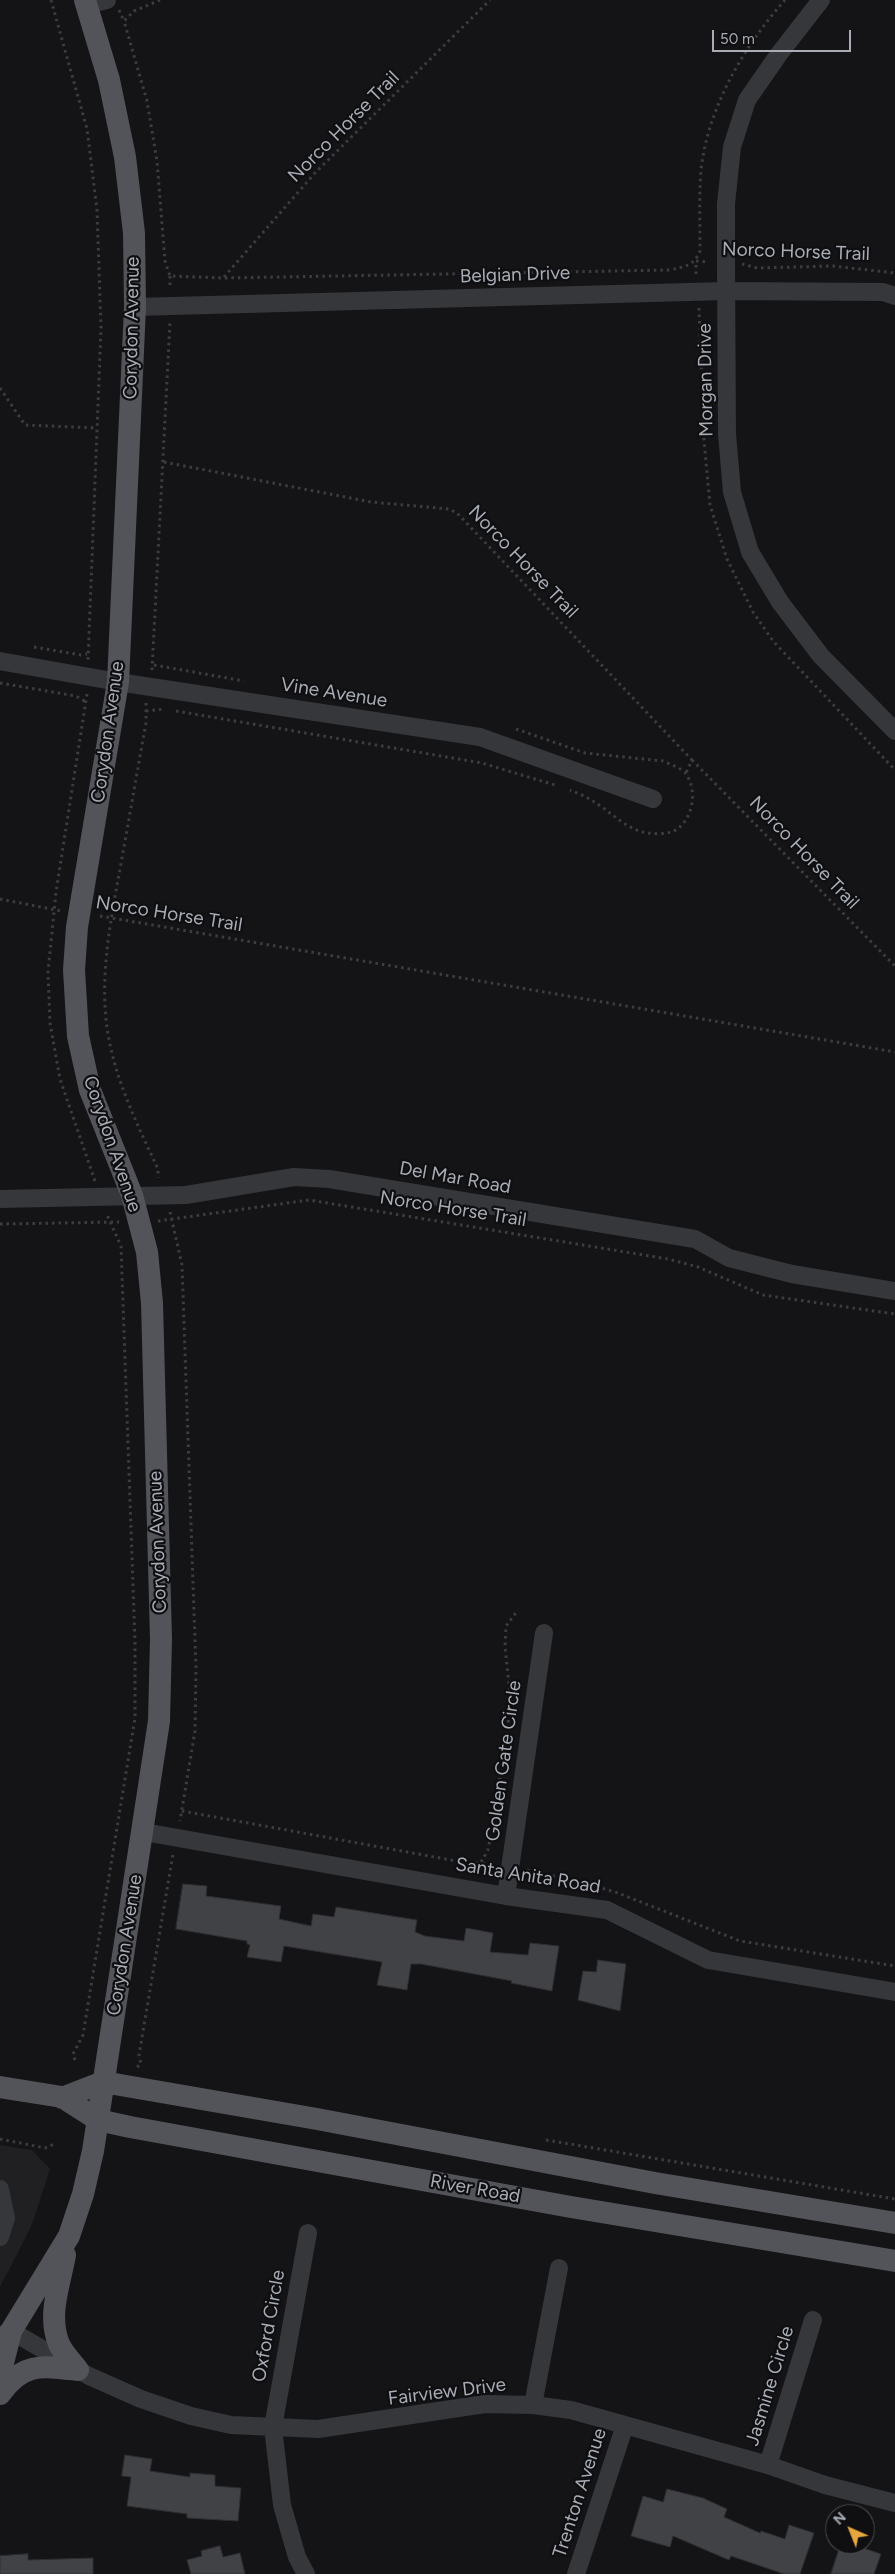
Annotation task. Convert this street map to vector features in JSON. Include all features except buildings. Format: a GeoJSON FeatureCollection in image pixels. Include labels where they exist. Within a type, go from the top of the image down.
{"type":"FeatureCollection","features":[{"type":"Feature","properties":{"kind":"main road","name":"Corydon Avenue"},"geometry":{"type":"LineString","coordinates":[[68,2236],[83,2194],[98,2120],[144,1832],[159,1721],[161,1639],[152,1303],[147,1252],[132,1195],[90,1090],[78,1036],[74,970],[79,914],[118,682],[135,308],[134,233],[125,157],[93,2]]}},
{"type":"Feature","properties":{"kind":"main road"},"geometry":{"type":"LineString","coordinates":[[62,2098],[103,2082]]}},
{"type":"Feature","properties":{"kind":"main road","name":"River Road"},"geometry":{"type":"LineString","coordinates":[[103,2082],[327,2121],[655,2184],[895,2224]]}},
{"type":"Feature","properties":{"kind":"main road","name":"River Road"},"geometry":{"type":"LineString","coordinates":[[0,2087],[62,2098],[98,2120],[581,2208],[895,2261]]}},
{"type":"Feature","properties":{"kind":"main road"},"geometry":{"type":"LineString","coordinates":[[0,2375],[6,2337],[68,2236]]}},
{"type":"Feature","properties":{"kind":"main road"},"geometry":{"type":"LineString","coordinates":[[68,2236],[55,2300],[54,2321],[60,2346],[78,2370]]}},
{"type":"Feature","properties":{"kind":"main road"},"geometry":{"type":"LineString","coordinates":[[0,2394],[12,2378],[27,2370],[55,2367],[78,2370]]}},
{"type":"Feature","properties":{"kind":"street","name":"Morgan Drive"},"geometry":{"type":"LineString","coordinates":[[821,0],[778,54],[747,100],[732,147],[726,204],[727,434],[732,492],[750,552],[780,602],[821,656],[895,731]]}},
{"type":"Feature","properties":{"kind":"street","name":"Belgian Drive"},"geometry":{"type":"LineString","coordinates":[[135,308],[726,291],[883,292],[895,296]]}},
{"type":"Feature","properties":{"kind":"street","name":"Vine Avenue"},"geometry":{"type":"LineString","coordinates":[[0,661],[118,682],[480,737],[653,799]]}},
{"type":"Feature","properties":{"kind":"street","name":"Del Mar Road"},"geometry":{"type":"LineString","coordinates":[[0,1199],[186,1194],[294,1177],[329,1179],[694,1240],[729,1258],[783,1272],[895,1291]]}},
{"type":"Feature","properties":{"kind":"street","name":"Golden Gate Circle"},"geometry":{"type":"LineString","coordinates":[[506,1896],[544,1633]]}},
{"type":"Feature","properties":{"kind":"street","name":"Santa Anita Road"},"geometry":{"type":"LineString","coordinates":[[144,1832],[506,1896],[608,1910],[708,1960],[895,1992]]}},
{"type":"Feature","properties":{"kind":"street"},"geometry":{"type":"LineString","coordinates":[[0,2189],[6,2218],[0,2237]]}},
{"type":"Feature","properties":{"kind":"street","name":"Oxford Circle"},"geometry":{"type":"LineString","coordinates":[[306,2574],[297,2557],[282,2505],[273,2426],[308,2233]]}},
{"type":"Feature","properties":{"kind":"street"},"geometry":{"type":"LineString","coordinates":[[533,2405],[559,2268]]}},
{"type":"Feature","properties":{"kind":"street","name":"Jasmine Circle"},"geometry":{"type":"LineString","coordinates":[[768,2465],[812,2320]]}},
{"type":"Feature","properties":{"kind":"street","name":"Fairview Drive"},"geometry":{"type":"LineString","coordinates":[[6,2337],[141,2399],[191,2416],[231,2425],[318,2429],[485,2404],[533,2405],[571,2410],[768,2465],[825,2485],[895,2503]]}},
{"type":"Feature","properties":{"kind":"street","name":"Trenton Avenue"},"geometry":{"type":"LineString","coordinates":[[576,2574],[624,2425]]}},
{"type":"Feature","properties":{"kind":"path","name":"Norco Horse Trail"},"geometry":{"type":"LineString","coordinates":[[160,0],[134,11],[124,21],[147,101],[157,161],[165,262],[170,276],[224,278],[669,270],[686,266],[696,261],[748,264],[757,268],[833,266],[895,273]]}},
{"type":"Feature","properties":{"kind":"path","name":"Norco Horse Trail"},"geometry":{"type":"LineString","coordinates":[[224,278],[315,173],[490,0]]}},
{"type":"Feature","properties":{"kind":"path","name":"Norco Horse Trail"},"geometry":{"type":"LineString","coordinates":[[785,0],[769,18],[742,57],[718,109],[707,142],[701,169],[700,251],[696,261],[696,292],[701,318],[704,440],[710,505],[727,559],[753,612],[773,642],[895,770]]}},
{"type":"Feature","properties":{"kind":"path"},"geometry":{"type":"LineString","coordinates":[[0,388],[25,425],[97,428]]}},
{"type":"Feature","properties":{"kind":"path","name":"Norco Horse Trail"},"geometry":{"type":"LineString","coordinates":[[164,462],[371,502],[449,509],[457,513],[692,760],[895,966]]}},
{"type":"Feature","properties":{"kind":"path"},"geometry":{"type":"LineString","coordinates":[[26,646],[81,655],[87,654]]}},
{"type":"Feature","properties":{"kind":"path"},"geometry":{"type":"LineString","coordinates":[[0,683],[76,696],[86,702]]}},
{"type":"Feature","properties":{"kind":"path"},"geometry":{"type":"LineString","coordinates":[[686,773],[692,760]]}},
{"type":"Feature","properties":{"kind":"path","name":"Norco Horse Trail"},"geometry":{"type":"LineString","coordinates":[[0,899],[895,1052]]}},
{"type":"Feature","properties":{"kind":"path","name":"Norco Horse Trail"},"geometry":{"type":"LineString","coordinates":[[0,1224],[88,1221],[140,1224],[309,1200],[668,1259],[698,1267],[763,1295],[895,1314]]}},
{"type":"Feature","properties":{"kind":"path"},"geometry":{"type":"LineString","coordinates":[[481,1862],[488,1850],[511,1702],[505,1647],[506,1626],[518,1610]]}},
{"type":"Feature","properties":{"kind":"path"},"geometry":{"type":"LineString","coordinates":[[73,2054],[75,2060]]}},
{"type":"Feature","properties":{"kind":"path"},"geometry":{"type":"LineString","coordinates":[[0,2139],[45,2148],[54,2144]]}},
{"type":"Feature","properties":{"kind":"shaded area"},"geometry":{"type":"Polygon","coordinates":[[[0,2145],[32,2150],[50,2169],[31,2227],[0,2287],[0,2145]]]}}]}
